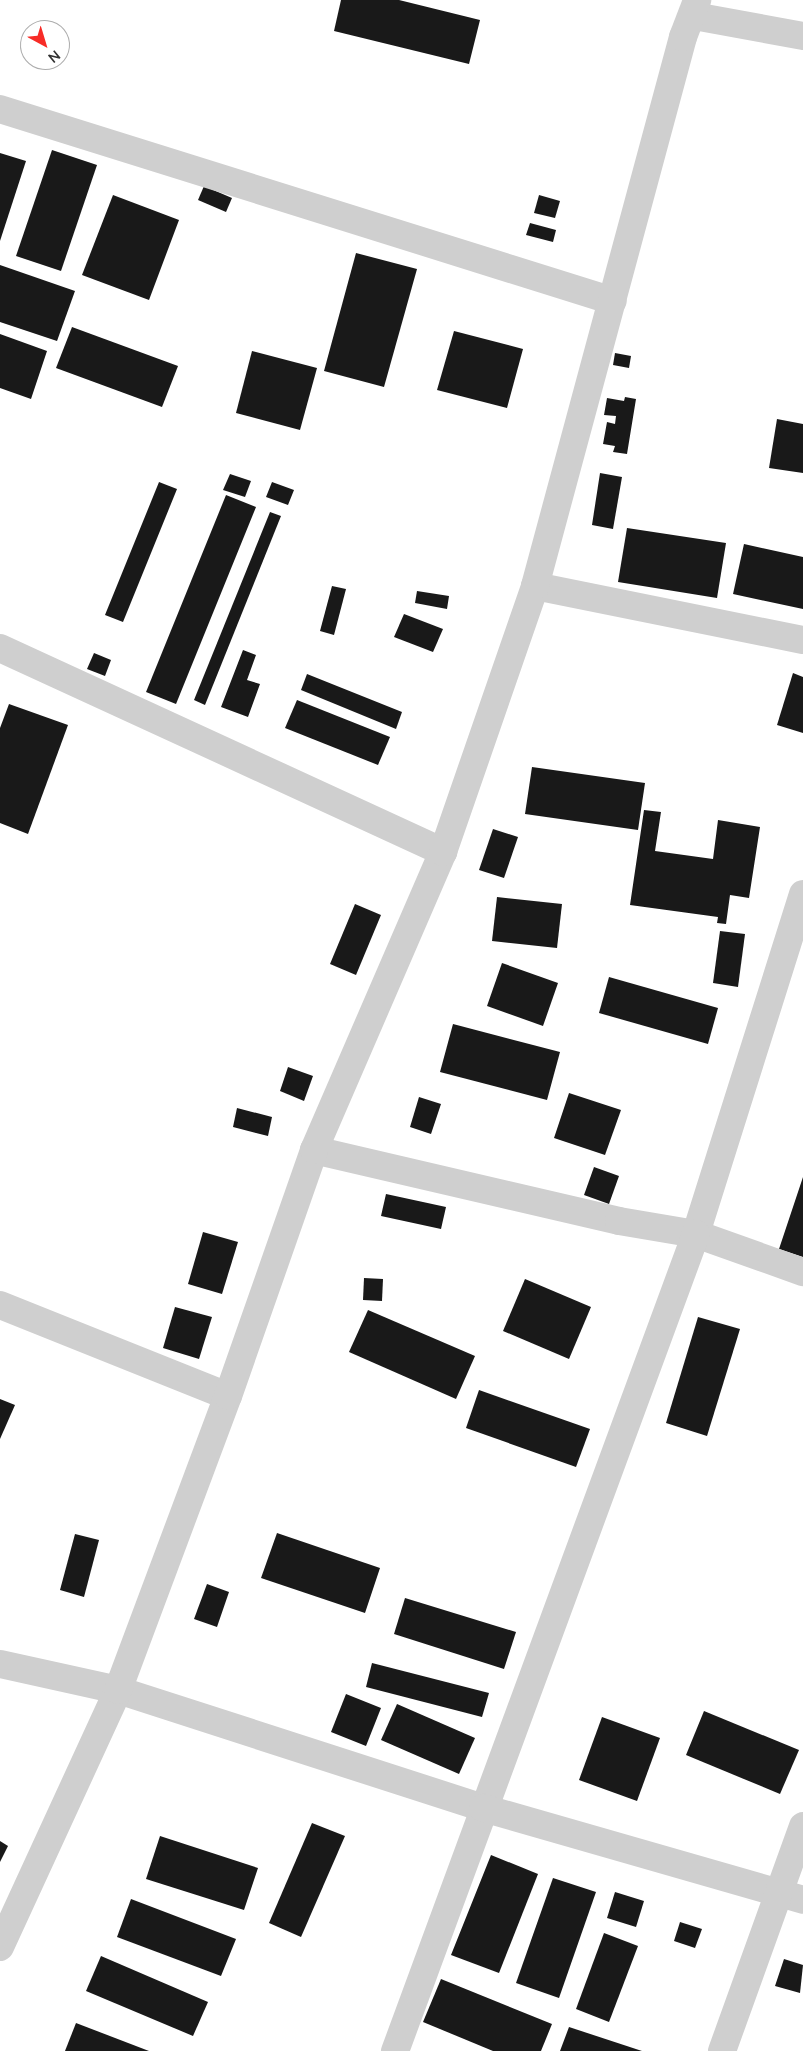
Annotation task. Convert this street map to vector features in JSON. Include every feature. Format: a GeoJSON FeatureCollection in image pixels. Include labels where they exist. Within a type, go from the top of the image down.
{"type":"FeatureCollection","features":[{"type":"Feature","properties":{"kind":"street"},"geometry":{"type":"LineString","coordinates":[[0,1947],[118,1690],[228,1396],[314,1150],[443,852],[534,586],[613,301],[683,36],[695,8],[803,36]]}},
{"type":"Feature","properties":{"kind":"street"},"geometry":{"type":"LineString","coordinates":[[0,109],[613,301]]}},
{"type":"Feature","properties":{"kind":"street"},"geometry":{"type":"LineString","coordinates":[[534,586],[803,640]]}},
{"type":"Feature","properties":{"kind":"street"},"geometry":{"type":"LineString","coordinates":[[0,648],[443,852]]}},
{"type":"Feature","properties":{"kind":"street"},"geometry":{"type":"LineString","coordinates":[[395,2051],[696,1234],[803,894]]}},
{"type":"Feature","properties":{"kind":"street"},"geometry":{"type":"LineString","coordinates":[[314,1150],[619,1221],[696,1234],[803,1272]]}},
{"type":"Feature","properties":{"kind":"street"},"geometry":{"type":"LineString","coordinates":[[0,1305],[228,1396]]}},
{"type":"Feature","properties":{"kind":"street"},"geometry":{"type":"LineString","coordinates":[[0,1664],[118,1690],[483,1808],[791,1897]]}},
{"type":"Feature","properties":{"kind":"street"},"geometry":{"type":"LineString","coordinates":[[722,2051],[791,1897],[803,1826]]}},
{"type":"Feature","properties":{"kind":"building"},"geometry":{"type":"Polygon","coordinates":[[[341,0],[399,0],[480,20],[469,64],[334,31],[341,0]]]}},
{"type":"Feature","properties":{"kind":"building"},"geometry":{"type":"Polygon","coordinates":[[[52,150],[97,165],[61,271],[16,256],[52,150]]]}},
{"type":"Feature","properties":{"kind":"building"},"geometry":{"type":"Polygon","coordinates":[[[0,153],[26,161],[0,241],[0,153]]]}},
{"type":"Feature","properties":{"kind":"building"},"geometry":{"type":"Polygon","coordinates":[[[204,186],[232,198],[226,212],[198,200],[204,186]]]}},
{"type":"Feature","properties":{"kind":"building"},"geometry":{"type":"Polygon","coordinates":[[[113,195],[179,220],[149,300],[82,275],[113,195]]]}},
{"type":"Feature","properties":{"kind":"building"},"geometry":{"type":"Polygon","coordinates":[[[539,195],[560,201],[555,218],[534,213],[539,195]]]}},
{"type":"Feature","properties":{"kind":"building"},"geometry":{"type":"Polygon","coordinates":[[[530,223],[556,230],[553,242],[526,235],[530,223]]]}},
{"type":"Feature","properties":{"kind":"building"},"geometry":{"type":"Polygon","coordinates":[[[356,253],[417,269],[384,387],[324,371],[356,253]]]}},
{"type":"Feature","properties":{"kind":"building"},"geometry":{"type":"Polygon","coordinates":[[[0,265],[75,291],[57,341],[0,322],[0,265]]]}},
{"type":"Feature","properties":{"kind":"building"},"geometry":{"type":"Polygon","coordinates":[[[72,327],[178,366],[162,407],[56,368],[72,327]]]}},
{"type":"Feature","properties":{"kind":"building"},"geometry":{"type":"Polygon","coordinates":[[[454,331],[523,349],[507,408],[437,390],[454,331]]]}},
{"type":"Feature","properties":{"kind":"building"},"geometry":{"type":"Polygon","coordinates":[[[0,334],[47,351],[31,399],[0,388],[0,334]]]}},
{"type":"Feature","properties":{"kind":"building"},"geometry":{"type":"Polygon","coordinates":[[[252,351],[317,368],[300,430],[236,413],[252,351]]]}},
{"type":"Feature","properties":{"kind":"building"},"geometry":{"type":"Polygon","coordinates":[[[615,353],[631,356],[629,368],[613,365],[615,353]]]}},
{"type":"Feature","properties":{"kind":"building"},"geometry":{"type":"Polygon","coordinates":[[[625,397],[636,399],[627,454],[613,452],[615,446],[603,444],[607,422],[615,424],[616,416],[604,415],[607,398],[624,401],[625,397]]]}},
{"type":"Feature","properties":{"kind":"building"},"geometry":{"type":"Polygon","coordinates":[[[777,419],[803,424],[803,473],[769,468],[777,419]]]}},
{"type":"Feature","properties":{"kind":"building"},"geometry":{"type":"Polygon","coordinates":[[[600,473],[622,477],[613,529],[592,525],[600,473]]]}},
{"type":"Feature","properties":{"kind":"building"},"geometry":{"type":"Polygon","coordinates":[[[230,474],[251,481],[245,497],[223,490],[230,474]]]}},
{"type":"Feature","properties":{"kind":"building"},"geometry":{"type":"Polygon","coordinates":[[[159,482],[177,489],[123,622],[105,615],[159,482]]]}},
{"type":"Feature","properties":{"kind":"building"},"geometry":{"type":"Polygon","coordinates":[[[272,482],[294,490],[288,505],[266,497],[272,482]]]}},
{"type":"Feature","properties":{"kind":"building"},"geometry":{"type":"Polygon","coordinates":[[[226,495],[256,507],[176,704],[146,692],[226,495]]]}},
{"type":"Feature","properties":{"kind":"building"},"geometry":{"type":"Polygon","coordinates":[[[270,512],[281,516],[205,705],[194,700],[270,512]]]}},
{"type":"Feature","properties":{"kind":"building"},"geometry":{"type":"Polygon","coordinates":[[[627,528],[726,543],[717,598],[618,582],[627,528]]]}},
{"type":"Feature","properties":{"kind":"building"},"geometry":{"type":"Polygon","coordinates":[[[744,544],[803,557],[803,609],[733,594],[744,544]]]}},
{"type":"Feature","properties":{"kind":"building"},"geometry":{"type":"Polygon","coordinates":[[[332,586],[346,589],[334,635],[320,631],[332,586]]]}},
{"type":"Feature","properties":{"kind":"building"},"geometry":{"type":"Polygon","coordinates":[[[417,591],[449,596],[447,609],[415,603],[417,591]]]}},
{"type":"Feature","properties":{"kind":"building"},"geometry":{"type":"Polygon","coordinates":[[[404,614],[443,629],[433,652],[394,637],[404,614]]]}},
{"type":"Feature","properties":{"kind":"building"},"geometry":{"type":"Polygon","coordinates":[[[243,650],[256,655],[247,680],[260,684],[248,717],[221,707],[243,650]]]}},
{"type":"Feature","properties":{"kind":"building"},"geometry":{"type":"Polygon","coordinates":[[[94,653],[111,660],[105,676],[87,669],[94,653]]]}},
{"type":"Feature","properties":{"kind":"building"},"geometry":{"type":"Polygon","coordinates":[[[793,673],[803,677],[803,733],[777,725],[793,673]]]}},
{"type":"Feature","properties":{"kind":"building"},"geometry":{"type":"Polygon","coordinates":[[[307,674],[402,712],[396,729],[301,690],[307,674]]]}},
{"type":"Feature","properties":{"kind":"building"},"geometry":{"type":"Polygon","coordinates":[[[297,700],[390,737],[378,765],[285,728],[297,700]]]}},
{"type":"Feature","properties":{"kind":"building"},"geometry":{"type":"Polygon","coordinates":[[[9,704],[68,725],[28,834],[0,823],[0,728],[9,704]]]}},
{"type":"Feature","properties":{"kind":"building"},"geometry":{"type":"Polygon","coordinates":[[[532,767],[645,783],[638,830],[525,814],[532,767]]]}},
{"type":"Feature","properties":{"kind":"building"},"geometry":{"type":"Polygon","coordinates":[[[644,810],[661,812],[655,851],[713,859],[718,820],[760,827],[749,898],[730,895],[726,924],[717,923],[718,917],[630,905],[644,810]]]}},
{"type":"Feature","properties":{"kind":"building"},"geometry":{"type":"Polygon","coordinates":[[[493,829],[518,837],[504,878],[479,870],[493,829]]]}},
{"type":"Feature","properties":{"kind":"building"},"geometry":{"type":"Polygon","coordinates":[[[497,897],[562,904],[557,948],[492,941],[497,897]]]}},
{"type":"Feature","properties":{"kind":"building"},"geometry":{"type":"Polygon","coordinates":[[[355,904],[381,915],[356,975],[330,964],[355,904]]]}},
{"type":"Feature","properties":{"kind":"building"},"geometry":{"type":"Polygon","coordinates":[[[720,931],[745,934],[738,987],[713,983],[720,931]]]}},
{"type":"Feature","properties":{"kind":"building"},"geometry":{"type":"Polygon","coordinates":[[[502,963],[558,983],[543,1026],[487,1006],[502,963]]]}},
{"type":"Feature","properties":{"kind":"building"},"geometry":{"type":"Polygon","coordinates":[[[609,977],[718,1008],[708,1044],[599,1013],[609,977]]]}},
{"type":"Feature","properties":{"kind":"building"},"geometry":{"type":"Polygon","coordinates":[[[453,1024],[560,1052],[547,1100],[440,1072],[453,1024]]]}},
{"type":"Feature","properties":{"kind":"building"},"geometry":{"type":"Polygon","coordinates":[[[288,1067],[313,1076],[304,1101],[280,1091],[288,1067]]]}},
{"type":"Feature","properties":{"kind":"building"},"geometry":{"type":"Polygon","coordinates":[[[569,1093],[621,1110],[605,1155],[554,1138],[569,1093]]]}},
{"type":"Feature","properties":{"kind":"building"},"geometry":{"type":"Polygon","coordinates":[[[419,1097],[441,1104],[431,1134],[410,1127],[419,1097]]]}},
{"type":"Feature","properties":{"kind":"building"},"geometry":{"type":"Polygon","coordinates":[[[237,1108],[272,1117],[268,1136],[233,1127],[237,1108]]]}},
{"type":"Feature","properties":{"kind":"building"},"geometry":{"type":"Polygon","coordinates":[[[594,1167],[619,1176],[609,1204],[584,1195],[594,1167]]]}},
{"type":"Feature","properties":{"kind":"building"},"geometry":{"type":"Polygon","coordinates":[[[803,1177],[803,1257],[779,1249],[803,1177]]]}},
{"type":"Feature","properties":{"kind":"building"},"geometry":{"type":"Polygon","coordinates":[[[386,1194],[446,1207],[441,1229],[381,1216],[386,1194]]]}},
{"type":"Feature","properties":{"kind":"building"},"geometry":{"type":"Polygon","coordinates":[[[203,1232],[238,1242],[222,1294],[188,1284],[203,1232]]]}},
{"type":"Feature","properties":{"kind":"building"},"geometry":{"type":"Polygon","coordinates":[[[364,1278],[383,1279],[382,1301],[363,1300],[364,1278]]]}},
{"type":"Feature","properties":{"kind":"building"},"geometry":{"type":"Polygon","coordinates":[[[525,1279],[591,1307],[569,1359],[503,1331],[525,1279]]]}},
{"type":"Feature","properties":{"kind":"building"},"geometry":{"type":"Polygon","coordinates":[[[175,1307],[212,1317],[199,1359],[163,1348],[175,1307]]]}},
{"type":"Feature","properties":{"kind":"building"},"geometry":{"type":"Polygon","coordinates":[[[368,1310],[475,1356],[456,1399],[349,1352],[368,1310]]]}},
{"type":"Feature","properties":{"kind":"building"},"geometry":{"type":"Polygon","coordinates":[[[698,1317],[740,1329],[707,1436],[666,1423],[698,1317]]]}},
{"type":"Feature","properties":{"kind":"building"},"geometry":{"type":"Polygon","coordinates":[[[479,1390],[590,1429],[576,1467],[466,1428],[479,1390]]]}},
{"type":"Feature","properties":{"kind":"building"},"geometry":{"type":"Polygon","coordinates":[[[0,1399],[15,1405],[0,1439],[0,1399]]]}},
{"type":"Feature","properties":{"kind":"building"},"geometry":{"type":"Polygon","coordinates":[[[277,1533],[380,1568],[365,1613],[261,1578],[277,1533]]]}},
{"type":"Feature","properties":{"kind":"building"},"geometry":{"type":"Polygon","coordinates":[[[75,1534],[99,1540],[84,1597],[60,1590],[75,1534]]]}},
{"type":"Feature","properties":{"kind":"building"},"geometry":{"type":"Polygon","coordinates":[[[207,1584],[229,1592],[217,1627],[194,1619],[207,1584]]]}},
{"type":"Feature","properties":{"kind":"building"},"geometry":{"type":"Polygon","coordinates":[[[405,1598],[516,1632],[504,1669],[394,1634],[405,1598]]]}},
{"type":"Feature","properties":{"kind":"building"},"geometry":{"type":"Polygon","coordinates":[[[372,1663],[489,1693],[482,1717],[366,1687],[372,1663]]]}},
{"type":"Feature","properties":{"kind":"building"},"geometry":{"type":"Polygon","coordinates":[[[346,1694],[381,1708],[366,1746],[331,1732],[346,1694]]]}},
{"type":"Feature","properties":{"kind":"building"},"geometry":{"type":"Polygon","coordinates":[[[397,1704],[475,1738],[459,1774],[381,1740],[397,1704]]]}},
{"type":"Feature","properties":{"kind":"building"},"geometry":{"type":"Polygon","coordinates":[[[704,1711],[799,1750],[780,1794],[686,1755],[704,1711]]]}},
{"type":"Feature","properties":{"kind":"building"},"geometry":{"type":"Polygon","coordinates":[[[602,1717],[660,1738],[637,1801],[579,1780],[602,1717]]]}},
{"type":"Feature","properties":{"kind":"building"},"geometry":{"type":"Polygon","coordinates":[[[312,1823],[345,1836],[301,1937],[269,1923],[312,1823]]]}},
{"type":"Feature","properties":{"kind":"building"},"geometry":{"type":"Polygon","coordinates":[[[160,1836],[258,1868],[244,1910],[146,1879],[160,1836]]]}},
{"type":"Feature","properties":{"kind":"building"},"geometry":{"type":"Polygon","coordinates":[[[0,1841],[8,1846],[0,1862],[0,1841]]]}},
{"type":"Feature","properties":{"kind":"building"},"geometry":{"type":"Polygon","coordinates":[[[491,1855],[538,1874],[499,1973],[451,1955],[491,1855]]]}},
{"type":"Feature","properties":{"kind":"building"},"geometry":{"type":"Polygon","coordinates":[[[553,1878],[596,1892],[559,1998],[516,1983],[553,1878]]]}},
{"type":"Feature","properties":{"kind":"building"},"geometry":{"type":"Polygon","coordinates":[[[615,1892],[644,1901],[636,1927],[607,1918],[615,1892]]]}},
{"type":"Feature","properties":{"kind":"building"},"geometry":{"type":"Polygon","coordinates":[[[131,1899],[236,1939],[221,1976],[117,1937],[131,1899]]]}},
{"type":"Feature","properties":{"kind":"building"},"geometry":{"type":"Polygon","coordinates":[[[680,1922],[702,1929],[695,1948],[674,1941],[680,1922]]]}},
{"type":"Feature","properties":{"kind":"building"},"geometry":{"type":"Polygon","coordinates":[[[604,1933],[638,1946],[609,2022],[576,2009],[604,1933]]]}},
{"type":"Feature","properties":{"kind":"building"},"geometry":{"type":"Polygon","coordinates":[[[101,1956],[208,2002],[193,2036],[86,1991],[101,1956]]]}},
{"type":"Feature","properties":{"kind":"building"},"geometry":{"type":"Polygon","coordinates":[[[784,1959],[803,1965],[800,1993],[775,1986],[784,1959]]]}},
{"type":"Feature","properties":{"kind":"building"},"geometry":{"type":"Polygon","coordinates":[[[441,1979],[552,2024],[541,2051],[493,2051],[423,2022],[441,1979]]]}},
{"type":"Feature","properties":{"kind":"building"},"geometry":{"type":"Polygon","coordinates":[[[76,2023],[149,2051],[65,2051],[76,2023]]]}},
{"type":"Feature","properties":{"kind":"building"},"geometry":{"type":"Polygon","coordinates":[[[569,2027],[642,2051],[560,2051],[569,2027]]]}}]}
